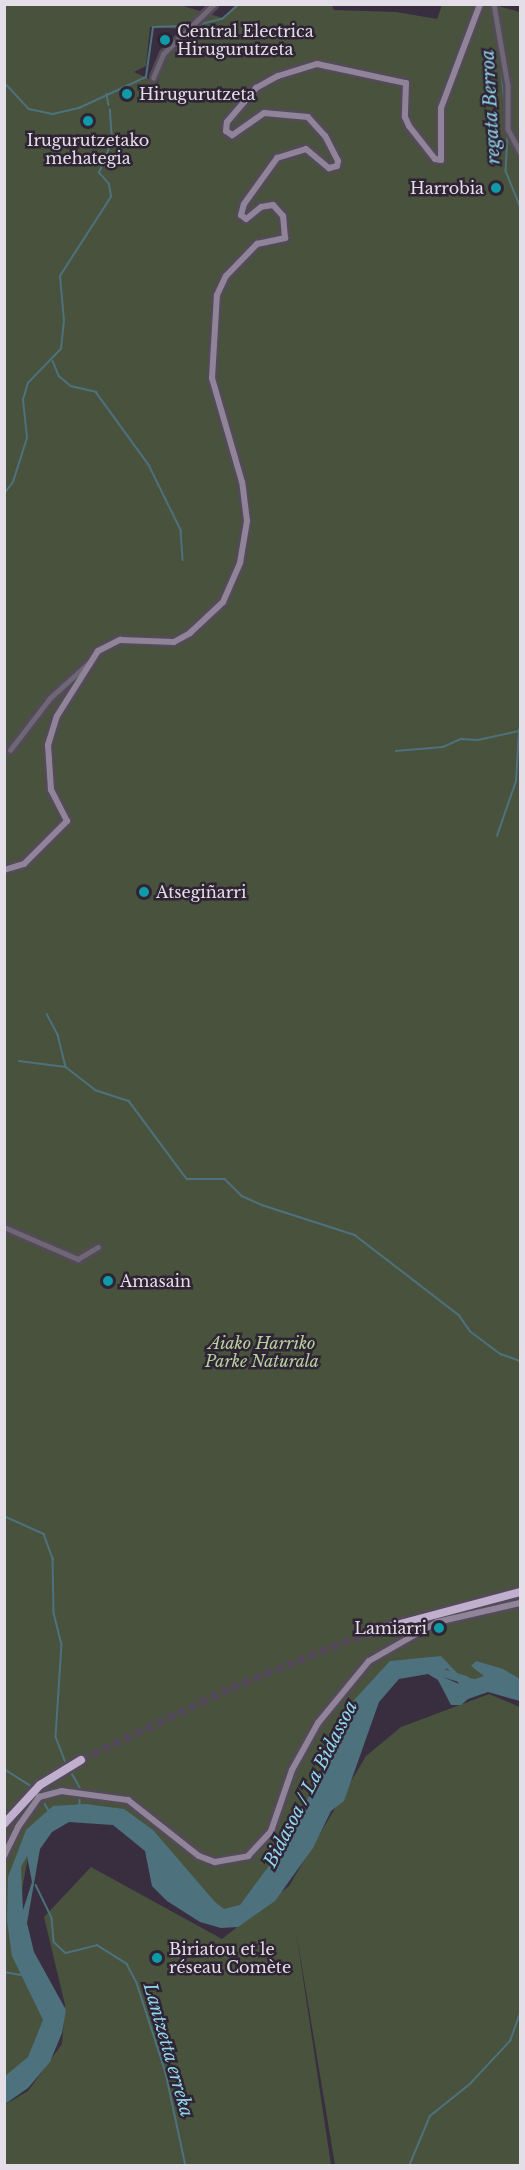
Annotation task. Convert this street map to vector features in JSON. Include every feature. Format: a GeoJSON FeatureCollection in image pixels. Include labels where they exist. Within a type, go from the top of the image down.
{"type":"FeatureCollection","features":[{"type":"Feature","properties":{"kind":"highway"},"geometry":{"type":"LineString","coordinates":[[370,1632],[520,1592]]}},
{"type":"Feature","properties":{"kind":"highway"},"geometry":{"type":"LineString","coordinates":[[4,1824],[35,1790],[78,1762]]}},
{"type":"Feature","properties":{"kind":"street"},"geometry":{"type":"LineString","coordinates":[[153,78],[163,54],[214,4]]}},
{"type":"Feature","properties":{"kind":"street"},"geometry":{"type":"LineString","coordinates":[[10,750],[50,698],[107,645],[120,640],[174,642],[190,633],[222,602],[240,563],[247,520],[242,482],[212,378],[217,295],[226,276],[256,244],[285,238],[283,216],[273,205],[261,207],[246,219],[241,215],[244,204],[277,158],[306,149],[329,168],[337,166],[338,162],[325,136],[308,117],[264,113],[232,135],[226,131],[227,122],[256,88],[278,76],[317,64],[406,83],[405,117],[409,126],[435,159],[441,160],[441,108],[480,4]]}},
{"type":"Feature","properties":{"kind":"street"},"geometry":{"type":"LineString","coordinates":[[494,4],[508,86],[508,129],[520,152]]}},
{"type":"Feature","properties":{"kind":"street"},"geometry":{"type":"LineString","coordinates":[[4,870],[24,864],[67,821],[51,790],[48,745],[57,716],[91,661]]}},
{"type":"Feature","properties":{"kind":"street"},"geometry":{"type":"LineString","coordinates":[[4,1227],[54,1252],[78,1259],[98,1247]]}},
{"type":"Feature","properties":{"kind":"street"},"geometry":{"type":"LineString","coordinates":[[4,1856],[18,1827],[39,1797],[68,1791],[128,1800],[199,1856],[215,1862],[248,1856],[271,1832],[292,1770],[318,1723],[369,1661],[437,1622],[520,1603]]}},
{"type":"Feature","properties":{"kind":"green space","name":"Aiako Harriko Parke Naturala"},"geometry":{"type":"Polygon","coordinates":[[[236,4],[332,5],[334,10],[396,12],[437,19],[442,5],[494,5],[520,12],[520,1690],[460,1676],[432,1663],[389,1675],[300,1846],[232,1918],[131,1827],[75,1816],[41,1834],[28,1857],[21,1895],[22,1941],[50,2037],[4,2090],[4,5],[180,5],[223,18],[236,4]],[[150,27],[146,66],[134,72],[158,83],[165,50],[185,29],[150,27]]]}},
{"type":"Feature","properties":{"kind":"green space"},"geometry":{"type":"Polygon","coordinates":[[[489,1694],[520,1707],[520,2165],[335,2165],[296,1931],[331,2165],[5,2165],[4,2105],[28,2091],[62,2044],[65,2005],[44,1917],[91,1867],[222,1939],[289,1886],[366,1756],[401,1727],[489,1694]]]}},
{"type":"Feature","properties":{"kind":"water"},"geometry":{"type":"Polygon","coordinates":[[[441,1656],[460,1676],[475,1679],[484,1676],[471,1666],[476,1661],[503,1669],[520,1679],[520,1701],[488,1692],[468,1699],[461,1705],[451,1705],[438,1680],[428,1674],[399,1679],[379,1702],[344,1801],[331,1811],[313,1848],[275,1901],[238,1927],[221,1928],[200,1922],[167,1901],[152,1886],[145,1851],[113,1825],[69,1822],[52,1832],[40,1849],[27,1923],[34,1952],[66,2010],[62,2033],[50,2062],[28,2088],[5,2104],[5,2076],[28,2057],[43,2020],[12,1956],[7,1921],[8,1877],[26,1830],[53,1806],[86,1804],[124,1809],[153,1830],[215,1902],[224,1909],[240,1905],[288,1840],[355,1699],[390,1661],[441,1656]],[[446,1668],[443,1677],[459,1684],[449,1670],[446,1668]],[[27,1856],[21,1867],[23,1910],[32,1882],[27,1856]]]}},
{"type":"Feature","properties":{"kind":"waterway"},"geometry":{"type":"LineString","coordinates":[[193,26],[222,19],[239,4]]}},
{"type":"Feature","properties":{"kind":"waterway","name":"regata Berroa"},"geometry":{"type":"LineString","coordinates":[[497,6],[498,16]]}},
{"type":"Feature","properties":{"kind":"waterway"},"geometry":{"type":"LineString","coordinates":[[4,82],[29,109],[53,114],[79,108],[146,77],[153,27],[189,26]]}},
{"type":"Feature","properties":{"kind":"waterway","name":"regata Berroa"},"geometry":{"type":"LineString","coordinates":[[501,59],[506,117]]}},
{"type":"Feature","properties":{"kind":"waterway"},"geometry":{"type":"LineString","coordinates":[[107,94],[109,105]]}},
{"type":"Feature","properties":{"kind":"waterway"},"geometry":{"type":"LineString","coordinates":[[4,494],[13,482],[27,438],[23,400],[28,383],[61,349],[64,321],[60,276],[111,197],[109,184],[99,173],[112,141],[110,110]]}},
{"type":"Feature","properties":{"kind":"waterway","name":"regata Berroa"},"geometry":{"type":"LineString","coordinates":[[508,134],[506,171],[520,205]]}},
{"type":"Feature","properties":{"kind":"waterway"},"geometry":{"type":"LineString","coordinates":[[53,361],[59,376],[71,386],[96,392],[149,465],[181,530],[183,560]]}},
{"type":"Feature","properties":{"kind":"waterway","name":"regata Berroa"},"geometry":{"type":"LineString","coordinates":[[396,751],[443,747],[461,739],[478,740],[519,731],[520,727]]}},
{"type":"Feature","properties":{"kind":"waterway"},"geometry":{"type":"LineString","coordinates":[[497,836],[516,781],[519,731]]}},
{"type":"Feature","properties":{"kind":"waterway"},"geometry":{"type":"LineString","coordinates":[[47,1014],[58,1035],[66,1067],[95,1090],[129,1101],[187,1179],[225,1179],[242,1196],[262,1205],[355,1235],[459,1315],[470,1331],[501,1354],[520,1361]]}},
{"type":"Feature","properties":{"kind":"waterway"},"geometry":{"type":"LineString","coordinates":[[19,1061],[66,1067]]}},
{"type":"Feature","properties":{"kind":"waterway"},"geometry":{"type":"LineString","coordinates":[[4,1516],[44,1534],[53,1559],[54,1613],[62,1644],[56,1737],[67,1766]]}},
{"type":"Feature","properties":{"kind":"waterway","name":"Bidasoa / La Bidassoa"},"geometry":{"type":"LineString","coordinates":[[433,1670],[465,1680]]}},
{"type":"Feature","properties":{"kind":"waterway"},"geometry":{"type":"LineString","coordinates":[[4,1769],[34,1788]]}},
{"type":"Feature","properties":{"kind":"waterway"},"geometry":{"type":"LineString","coordinates":[[70,1770],[80,1787]]}},
{"type":"Feature","properties":{"kind":"waterway"},"geometry":{"type":"LineString","coordinates":[[80,1798],[80,1806]]}},
{"type":"Feature","properties":{"kind":"waterway"},"geometry":{"type":"LineString","coordinates":[[45,1804],[49,1811]]}},
{"type":"Feature","properties":{"kind":"waterway","name":"Lantzetta erreka"},"geometry":{"type":"LineString","coordinates":[[36,1885],[52,1918],[54,1942],[66,1953],[97,1945],[127,1964],[137,1983],[166,2073],[186,2166]]}},
{"type":"Feature","properties":{"kind":"waterway"},"geometry":{"type":"LineString","coordinates":[[4,1972],[21,1975]]}},
{"type":"Feature","properties":{"kind":"waterway"},"geometry":{"type":"LineString","coordinates":[[409,2166],[430,2116],[470,2084],[510,2041],[520,2014]]}},
{"type":"Feature","properties":{"kind":"tunnel"},"geometry":{"type":"LineString","coordinates":[[81,1760],[231,1688],[370,1632]]}},
{"type":"Feature","properties":{"kind":"place","name":"Central Electrica Hirugurutzeta"},"geometry":{"type":"Point","coordinates":[165,40]}},
{"type":"Feature","properties":{"kind":"place","name":"Hirugurutzeta"},"geometry":{"type":"Point","coordinates":[127,94]}},
{"type":"Feature","properties":{"kind":"place","name":"Irugurutzetako mehategia"},"geometry":{"type":"Point","coordinates":[88,121]}},
{"type":"Feature","properties":{"kind":"place","name":"Harrobia"},"geometry":{"type":"Point","coordinates":[496,188]}},
{"type":"Feature","properties":{"kind":"place","name":"Atsegiñarri"},"geometry":{"type":"Point","coordinates":[144,892]}},
{"type":"Feature","properties":{"kind":"place","name":"Amasain"},"geometry":{"type":"Point","coordinates":[108,1281]}},
{"type":"Feature","properties":{"kind":"place","name":"Lamiarri"},"geometry":{"type":"Point","coordinates":[439,1628]}},
{"type":"Feature","properties":{"kind":"place","name":"Biriatou et le réseau Comète"},"geometry":{"type":"Point","coordinates":[157,1958]}}]}
